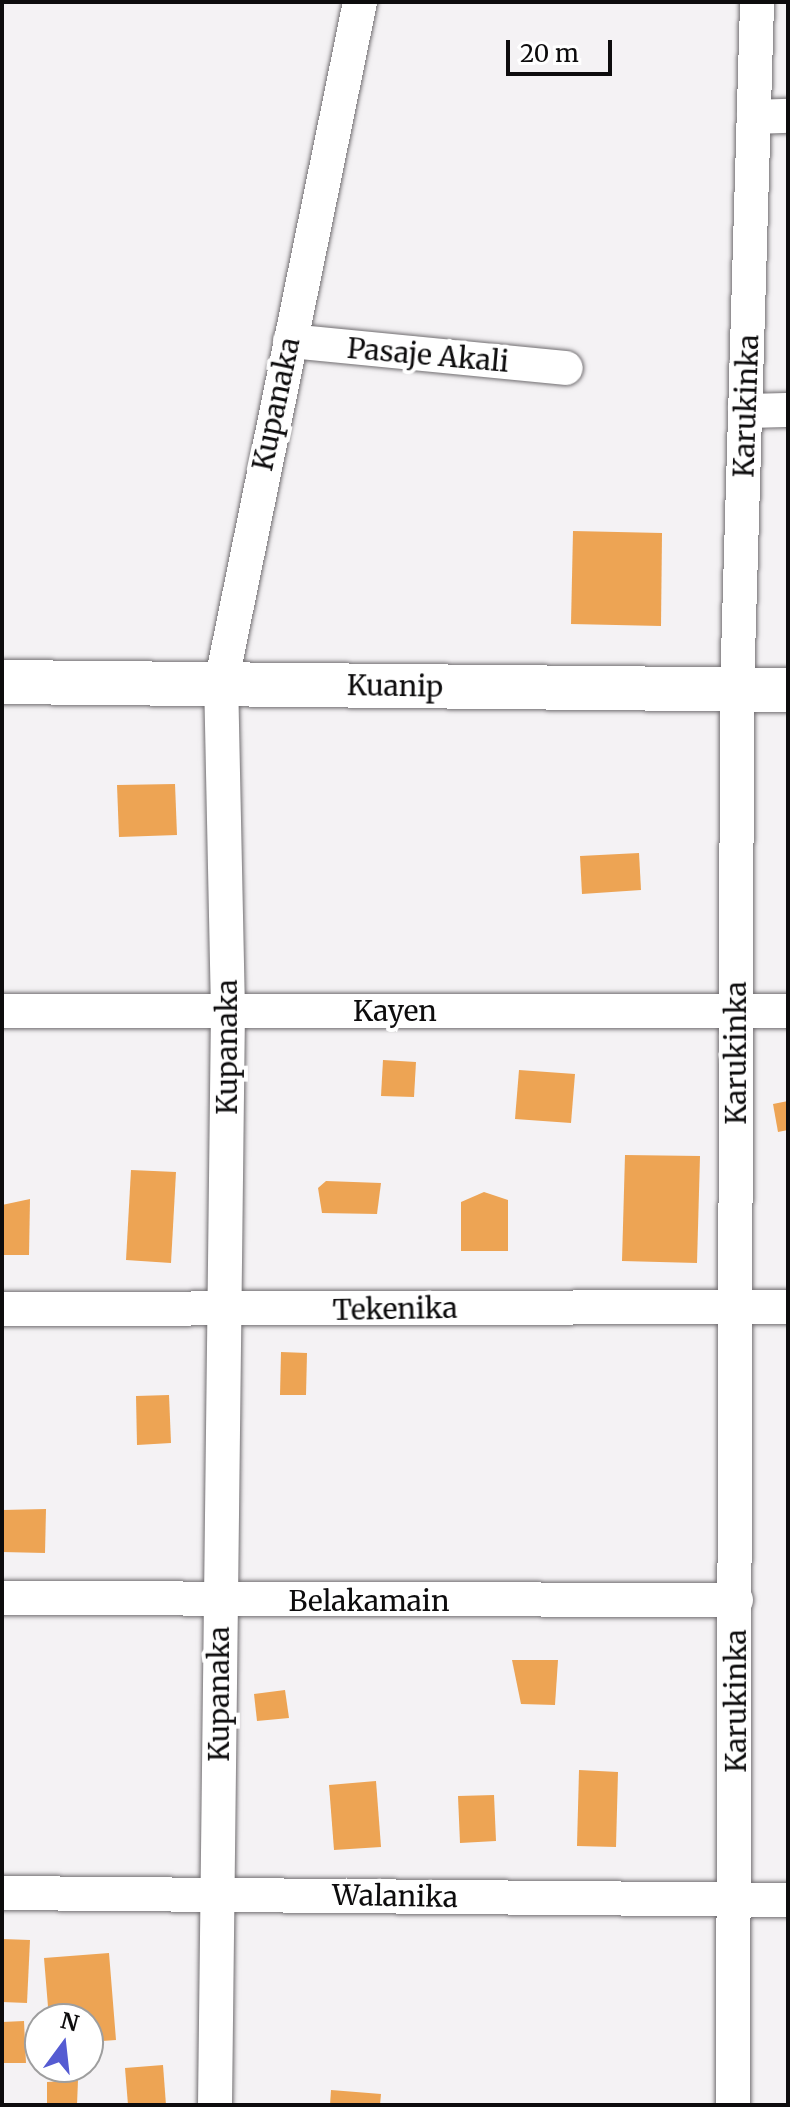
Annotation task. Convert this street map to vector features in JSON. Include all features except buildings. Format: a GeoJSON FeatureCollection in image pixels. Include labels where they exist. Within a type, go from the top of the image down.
{"type":"FeatureCollection","features":[{"type":"Feature","properties":{"kind":"main road","name":"Kuanip"},"geometry":{"type":"LineString","coordinates":[[2,682],[788,690]]}},
{"type":"Feature","properties":{"kind":"street","name":"Kupanaka"},"geometry":{"type":"LineString","coordinates":[[215,2105],[228,1011],[221,684],[360,2]]}},
{"type":"Feature","properties":{"kind":"street","name":"Karukinka"},"geometry":{"type":"LineString","coordinates":[[733,2105],[736,1899],[737,690],[757,2]]}},
{"type":"Feature","properties":{"kind":"street"},"geometry":{"type":"LineString","coordinates":[[754,117],[788,116]]}},
{"type":"Feature","properties":{"kind":"street","name":"Pasaje Akali"},"geometry":{"type":"LineString","coordinates":[[290,341],[566,368]]}},
{"type":"Feature","properties":{"kind":"street"},"geometry":{"type":"LineString","coordinates":[[746,411],[788,410]]}},
{"type":"Feature","properties":{"kind":"street","name":"Kayen"},"geometry":{"type":"LineString","coordinates":[[2,1011],[788,1011]]}},
{"type":"Feature","properties":{"kind":"street","name":"Tekenika"},"geometry":{"type":"LineString","coordinates":[[2,1309],[224,1311],[788,1307]]}},
{"type":"Feature","properties":{"kind":"street","name":"Belakamain"},"geometry":{"type":"LineString","coordinates":[[2,1598],[219,1601],[736,1600]]}},
{"type":"Feature","properties":{"kind":"street","name":"Walanika"},"geometry":{"type":"LineString","coordinates":[[2,1893],[788,1900]]}}]}
